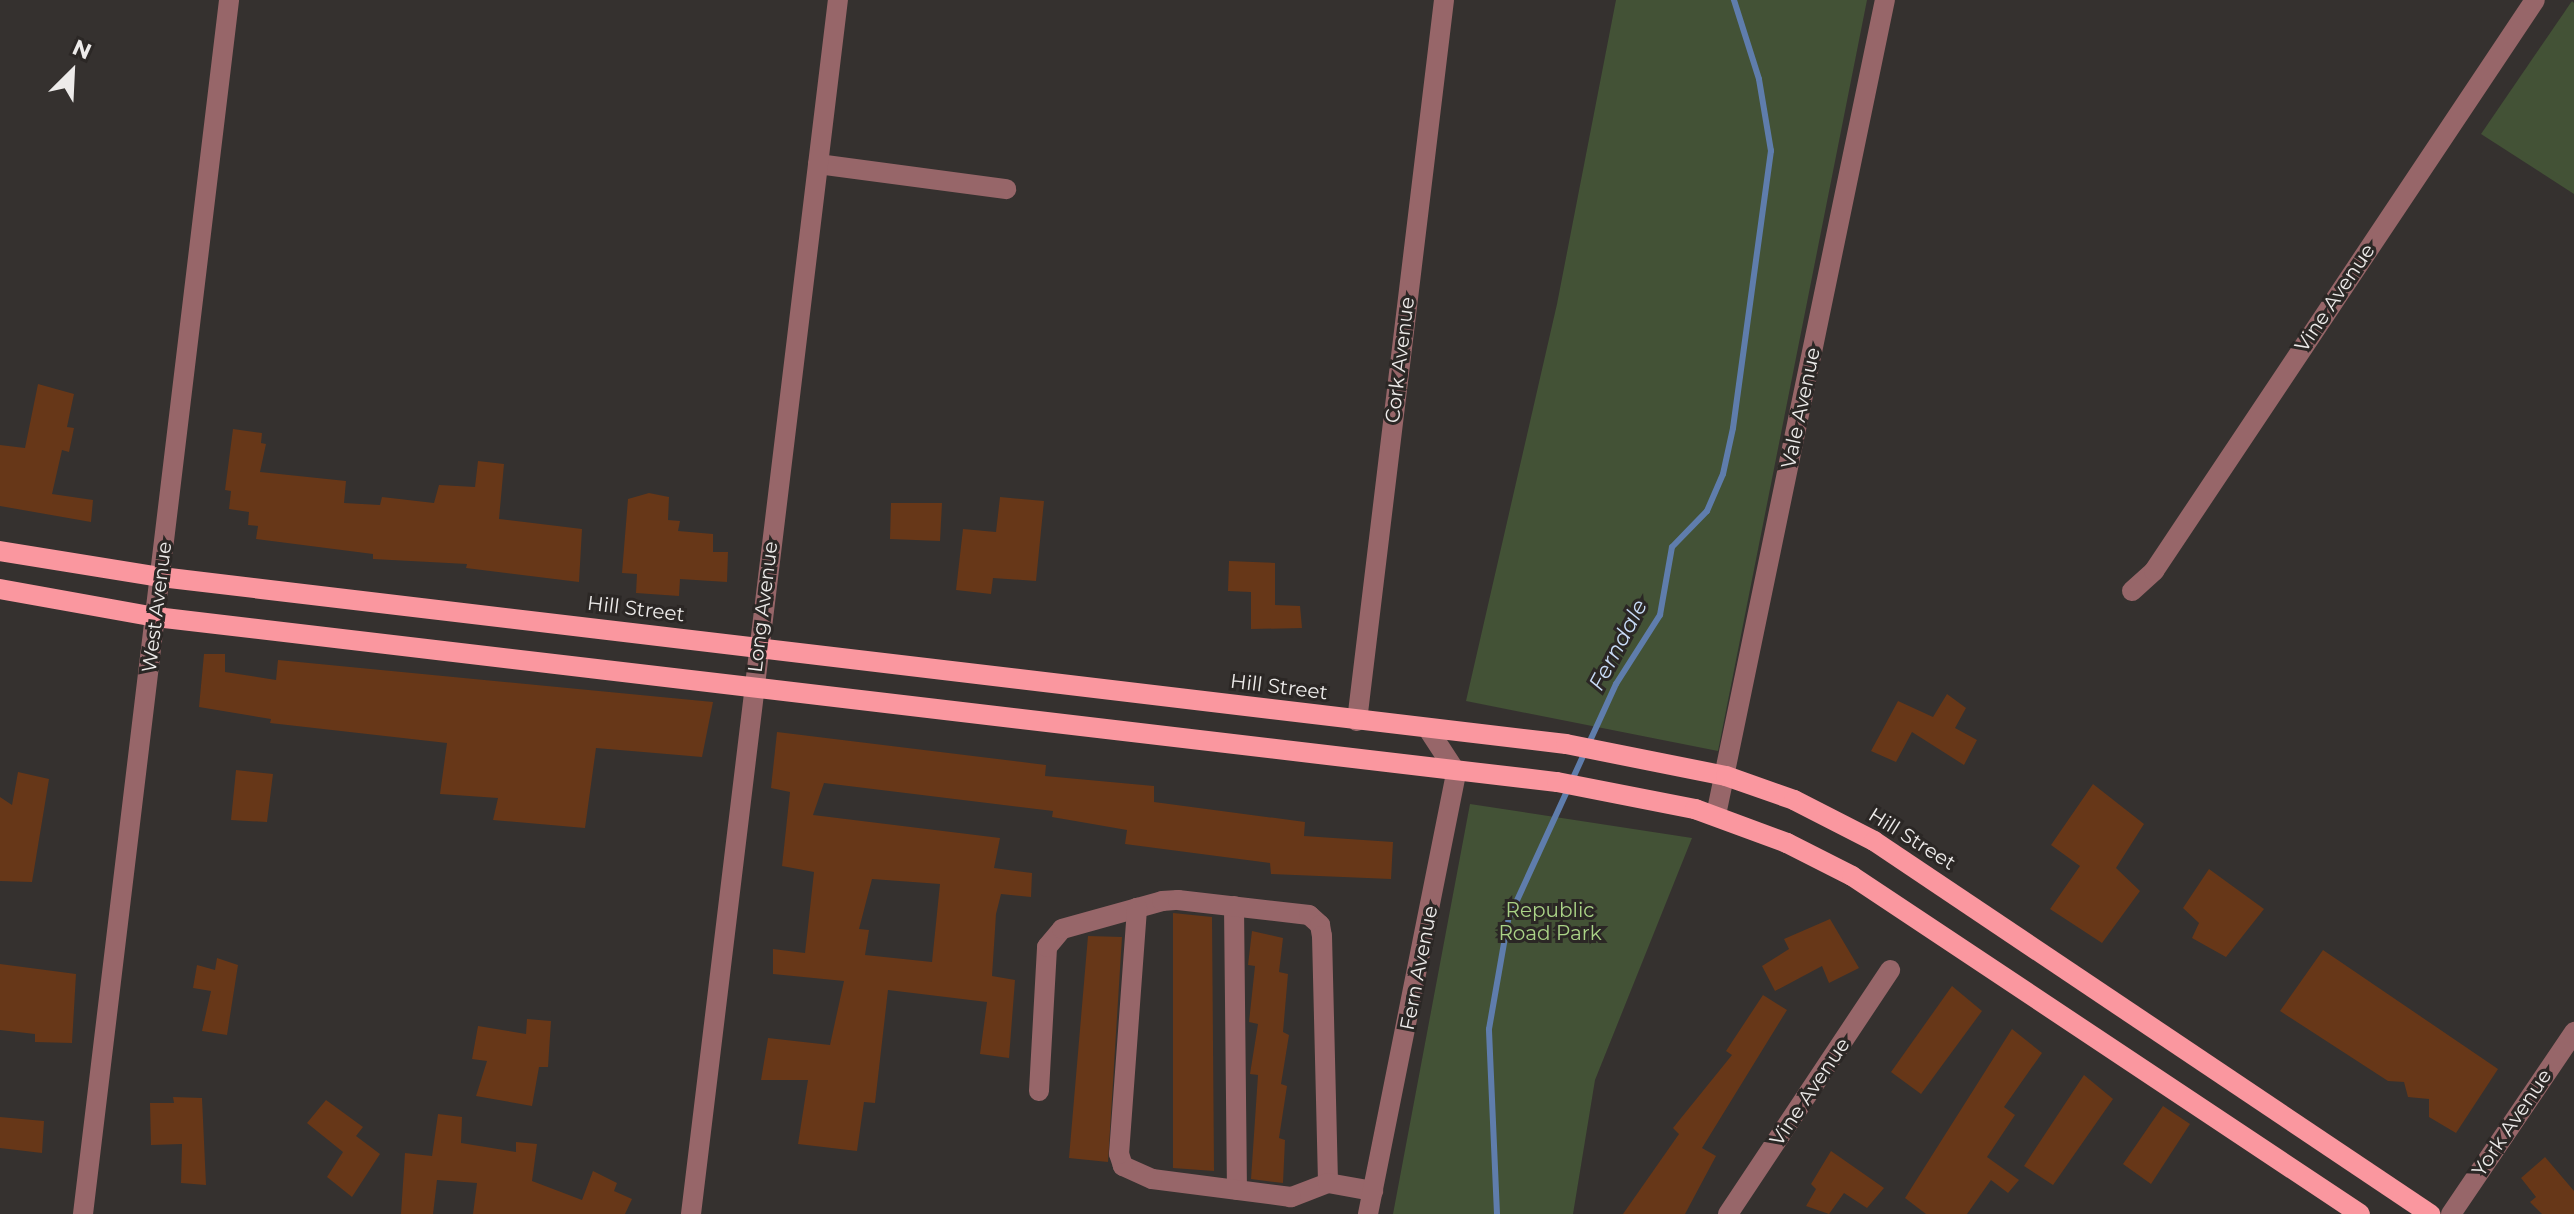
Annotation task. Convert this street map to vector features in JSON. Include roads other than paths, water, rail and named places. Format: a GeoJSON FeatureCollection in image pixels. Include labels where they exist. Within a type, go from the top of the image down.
{"type":"FeatureCollection","features":[{"type":"Feature","properties":{"kind":"main road","name":"Hill Street"},"geometry":{"type":"LineString","coordinates":[[0,551],[161,577],[1566,744],[1632,754],[1726,776],[1794,800],[1874,841],[2430,1214]]}},
{"type":"Feature","properties":{"kind":"main road"},"geometry":{"type":"LineString","coordinates":[[0,589],[156,617],[1557,782],[1627,794],[1716,815],[1852,876],[2360,1214]]}},
{"type":"Feature","properties":{"kind":"street","name":"West Avenue"},"geometry":{"type":"LineString","coordinates":[[83,1214],[229,0]]}},
{"type":"Feature","properties":{"kind":"street","name":"Long Avenue"},"geometry":{"type":"LineString","coordinates":[[691,1214],[838,0]]}},
{"type":"Feature","properties":{"kind":"street","name":"Cork Avenue"},"geometry":{"type":"LineString","coordinates":[[1357,721],[1444,0]]}},
{"type":"Feature","properties":{"kind":"street","name":"Vale Avenue"},"geometry":{"type":"LineString","coordinates":[[1716,815],[1885,0]]}},
{"type":"Feature","properties":{"kind":"street","name":"Vine Avenue"},"geometry":{"type":"LineString","coordinates":[[2132,591],[2154,571],[2535,0]]}},
{"type":"Feature","properties":{"kind":"street"},"geometry":{"type":"LineString","coordinates":[[818,164],[1006,189]]}},
{"type":"Feature","properties":{"kind":"street"},"geometry":{"type":"LineString","coordinates":[[1428,729],[1456,772]]}},
{"type":"Feature","properties":{"kind":"street","name":"Fern Avenue"},"geometry":{"type":"LineString","coordinates":[[1368,1214],[1456,772]]}},
{"type":"Feature","properties":{"kind":"street"},"geometry":{"type":"LineString","coordinates":[[1039,1091],[1047,947],[1052,937],[1062,929],[1178,900],[1309,915],[1320,925],[1328,1183]]}},
{"type":"Feature","properties":{"kind":"street"},"geometry":{"type":"LineString","coordinates":[[1234,906],[1237,1190]]}},
{"type":"Feature","properties":{"kind":"street"},"geometry":{"type":"LineString","coordinates":[[1137,908],[1119,1154],[1123,1166],[1152,1179],[1291,1197],[1320,1190],[1328,1183]]}},
{"type":"Feature","properties":{"kind":"street","name":"Vine Avenue"},"geometry":{"type":"LineString","coordinates":[[1728,1214],[1890,970]]}},
{"type":"Feature","properties":{"kind":"street","name":"York Avenue"},"geometry":{"type":"LineString","coordinates":[[2451,1214],[2574,1032]]}},
{"type":"Feature","properties":{"kind":"street"},"geometry":{"type":"LineString","coordinates":[[1328,1183],[1373,1191]]}},
{"type":"Feature","properties":{"kind":"waterway","name":"Ferndale"},"geometry":{"type":"LineString","coordinates":[[1497,1214],[1489,1029],[1508,920],[1616,684],[1660,615],[1672,547],[1707,511],[1723,474],[1733,428],[1771,151],[1759,79],[1734,0]]}},
{"type":"Feature","properties":{"kind":"park label","name":"Republic Road Park"},"geometry":{"type":"Point","coordinates":[1550,922]}}]}
